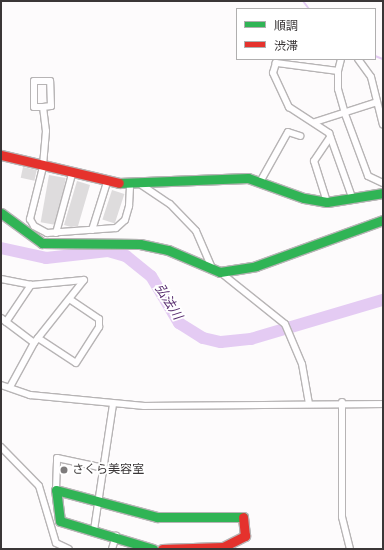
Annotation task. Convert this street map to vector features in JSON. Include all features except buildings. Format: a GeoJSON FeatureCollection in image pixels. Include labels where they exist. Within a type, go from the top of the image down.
{"type":"FeatureCollection","features":[{"type":"Feature","properties":{"kind":"street"},"geometry":{"type":"LineString","coordinates":[[341,60],[338,71],[344,114],[368,176],[383,183]]}},
{"type":"Feature","properties":{"kind":"street"},"geometry":{"type":"LineString","coordinates":[[359,60],[371,77],[383,125]]}},
{"type":"Feature","properties":{"kind":"street"},"geometry":{"type":"LineString","coordinates":[[338,71],[276,63],[273,73],[283,98],[289,107],[315,122],[330,137],[353,200]]}},
{"type":"Feature","properties":{"kind":"street"},"geometry":{"type":"LineString","coordinates":[[34,81],[50,81],[51,106],[43,107],[34,107],[34,81]]}},
{"type":"Feature","properties":{"kind":"street"},"geometry":{"type":"LineString","coordinates":[[315,122],[344,114],[377,102]]}},
{"type":"Feature","properties":{"kind":"street"},"geometry":{"type":"LineString","coordinates":[[43,107],[43,167],[30,220],[47,233],[116,228],[125,220],[135,184]]}},
{"type":"Feature","properties":{"kind":"street"},"geometry":{"type":"LineString","coordinates":[[260,182],[288,132],[300,136]]}},
{"type":"Feature","properties":{"kind":"street"},"geometry":{"type":"LineString","coordinates":[[327,202],[314,161],[330,137]]}},
{"type":"Feature","properties":{"kind":"street"},"geometry":{"type":"LineString","coordinates":[[1,154],[43,167],[107,182],[135,184],[248,178],[304,198],[327,202],[353,200],[383,193]]}},
{"type":"Feature","properties":{"kind":"street"},"geometry":{"type":"LineString","coordinates":[[56,233],[72,174]]}},
{"type":"Feature","properties":{"kind":"street"},"geometry":{"type":"LineString","coordinates":[[92,230],[107,182]]}},
{"type":"Feature","properties":{"kind":"street"},"geometry":{"type":"LineString","coordinates":[[135,184],[170,204],[196,231],[216,270]]}},
{"type":"Feature","properties":{"kind":"street"},"geometry":{"type":"LineString","coordinates":[[1,213],[42,243],[140,244],[168,250],[216,270],[285,324],[302,364],[309,402]]}},
{"type":"Feature","properties":{"kind":"street"},"geometry":{"type":"LineString","coordinates":[[216,270],[256,266],[383,220]]}},
{"type":"Feature","properties":{"kind":"street"},"geometry":{"type":"LineString","coordinates":[[1,279],[31,285],[84,280],[71,300],[36,341],[10,387]]}},
{"type":"Feature","properties":{"kind":"street"},"geometry":{"type":"LineString","coordinates":[[31,285],[3,320],[36,341],[76,363],[99,327],[99,319],[71,300]]}},
{"type":"Feature","properties":{"kind":"street"},"geometry":{"type":"LineString","coordinates":[[1,385],[30,395],[144,406],[309,402],[383,404]]}},
{"type":"Feature","properties":{"kind":"street"},"geometry":{"type":"LineString","coordinates":[[342,402],[342,517],[350,549]]}},
{"type":"Feature","properties":{"kind":"street"},"geometry":{"type":"LineString","coordinates":[[94,530],[100,500],[113,404]]}},
{"type":"Feature","properties":{"kind":"street"},"geometry":{"type":"LineString","coordinates":[[1,447],[39,486],[56,543],[69,549]]}},
{"type":"Feature","properties":{"kind":"street"},"geometry":{"type":"LineString","coordinates":[[104,468],[57,458],[56,490],[60,520],[116,536],[153,549]]}},
{"type":"Feature","properties":{"kind":"street"},"geometry":{"type":"LineString","coordinates":[[56,490],[100,500],[157,517],[243,515],[245,536],[224,547],[162,549]]}},
{"type":"Feature","properties":{"kind":"street"},"geometry":{"type":"LineString","coordinates":[[112,549],[116,536]]}},
{"type":"Feature","properties":{"kind":"waterway"},"geometry":{"type":"LineString","coordinates":[[303,1],[308,8]]}},
{"type":"Feature","properties":{"kind":"waterway"},"geometry":{"type":"LineString","coordinates":[[376,56],[383,59]]}},
{"type":"Feature","properties":{"kind":"waterway","name":"弘法川"},"geometry":{"type":"LineString","coordinates":[[1,248],[46,258],[108,251],[126,256],[151,276],[179,323],[203,338],[221,342],[251,339],[383,300]]}},
{"type":"Feature","properties":{"kind":"traffic: fast"},"geometry":{"type":"LineString","coordinates":[[119,183],[248,178],[304,198],[327,202],[383,193]]}},
{"type":"Feature","properties":{"kind":"traffic: fast"},"geometry":{"type":"LineString","coordinates":[[1,213],[42,243],[140,244],[168,250],[220,272],[256,266],[383,220]]}},
{"type":"Feature","properties":{"kind":"traffic: fast"},"geometry":{"type":"LineString","coordinates":[[153,549],[60,521],[56,490],[157,517],[243,517]]}},
{"type":"Feature","properties":{"kind":"traffic: jam"},"geometry":{"type":"LineString","coordinates":[[1,155],[119,183]]}},
{"type":"Feature","properties":{"kind":"traffic: jam"},"geometry":{"type":"LineString","coordinates":[[162,549],[223,547],[245,536],[243,517]]}},
{"type":"Feature","properties":{"kind":"place","name":"さくら美容室"},"geometry":{"type":"Point","coordinates":[64,470]}}]}
